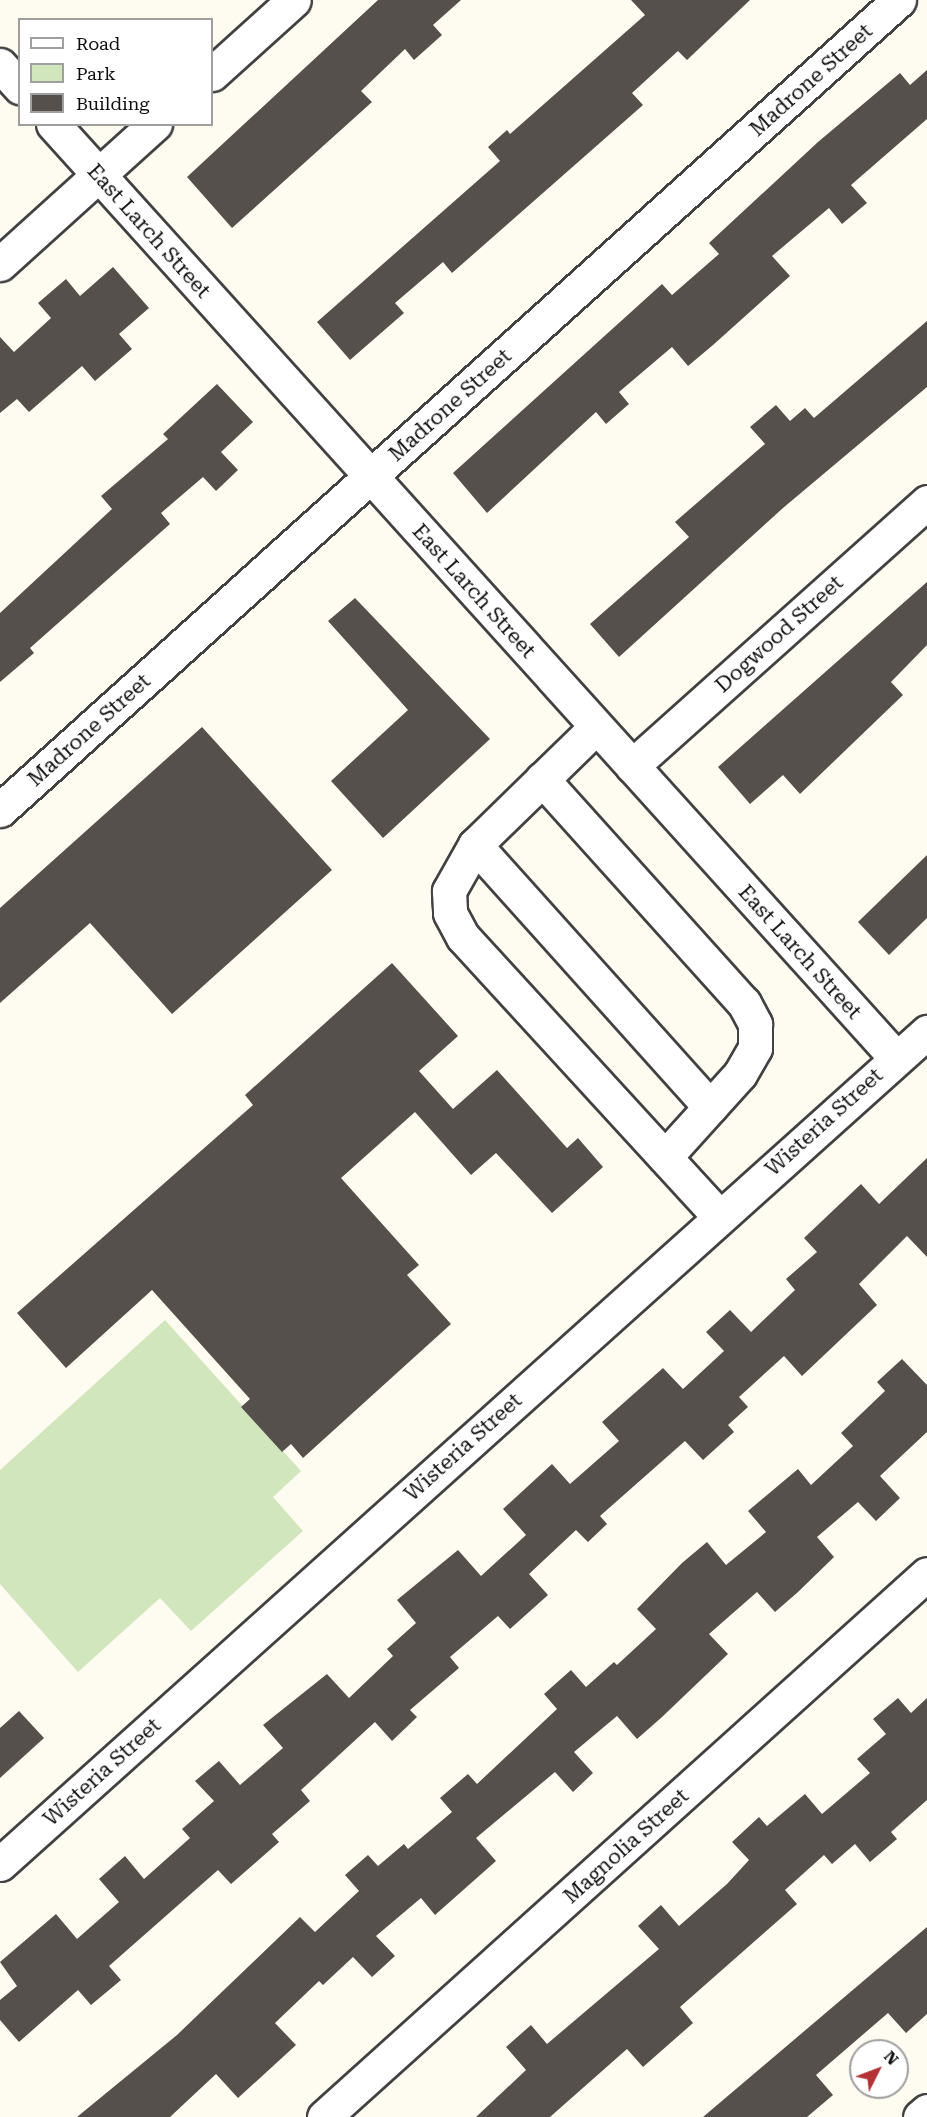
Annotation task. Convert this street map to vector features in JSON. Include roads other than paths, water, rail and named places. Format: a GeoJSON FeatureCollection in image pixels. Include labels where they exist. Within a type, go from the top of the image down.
{"type":"FeatureCollection","features":[{"type":"Feature","properties":{"kind":"street"},"geometry":{"type":"LineString","coordinates":[[213,73],[294,0]]}},
{"type":"Feature","properties":{"kind":"street","name":"Madrone Street"},"geometry":{"type":"LineString","coordinates":[[0,810],[899,0]]}},
{"type":"Feature","properties":{"kind":"street"},"geometry":{"type":"LineString","coordinates":[[0,65],[18,85]]}},
{"type":"Feature","properties":{"kind":"street","name":"East Larch Street"},"geometry":{"type":"LineString","coordinates":[[55,126],[896,1058]]}},
{"type":"Feature","properties":{"kind":"street"},"geometry":{"type":"LineString","coordinates":[[0,264],[153,126]]}},
{"type":"Feature","properties":{"kind":"street","name":"Dogwood Street"},"geometry":{"type":"LineString","coordinates":[[632,766],[927,502]]}},
{"type":"Feature","properties":{"kind":"street"},"geometry":{"type":"LineString","coordinates":[[596,727],[475,845],[449,891],[450,913],[463,937],[719,1216]]}},
{"type":"Feature","properties":{"kind":"street"},"geometry":{"type":"LineString","coordinates":[[542,779],[744,1003],[755,1023],[755,1048],[710,1107],[665,1157]]}},
{"type":"Feature","properties":{"kind":"street"},"geometry":{"type":"LineString","coordinates":[[475,845],[710,1107]]}},
{"type":"Feature","properties":{"kind":"street","name":"Wisteria Street"},"geometry":{"type":"LineString","coordinates":[[0,1864],[719,1216],[927,1032]]}},
{"type":"Feature","properties":{"kind":"street","name":"Magnolia Street"},"geometry":{"type":"LineString","coordinates":[[324,2117],[927,1574]]}},
{"type":"Feature","properties":{"kind":"street"},"geometry":{"type":"LineString","coordinates":[[920,2117],[927,2111]]}}]}
